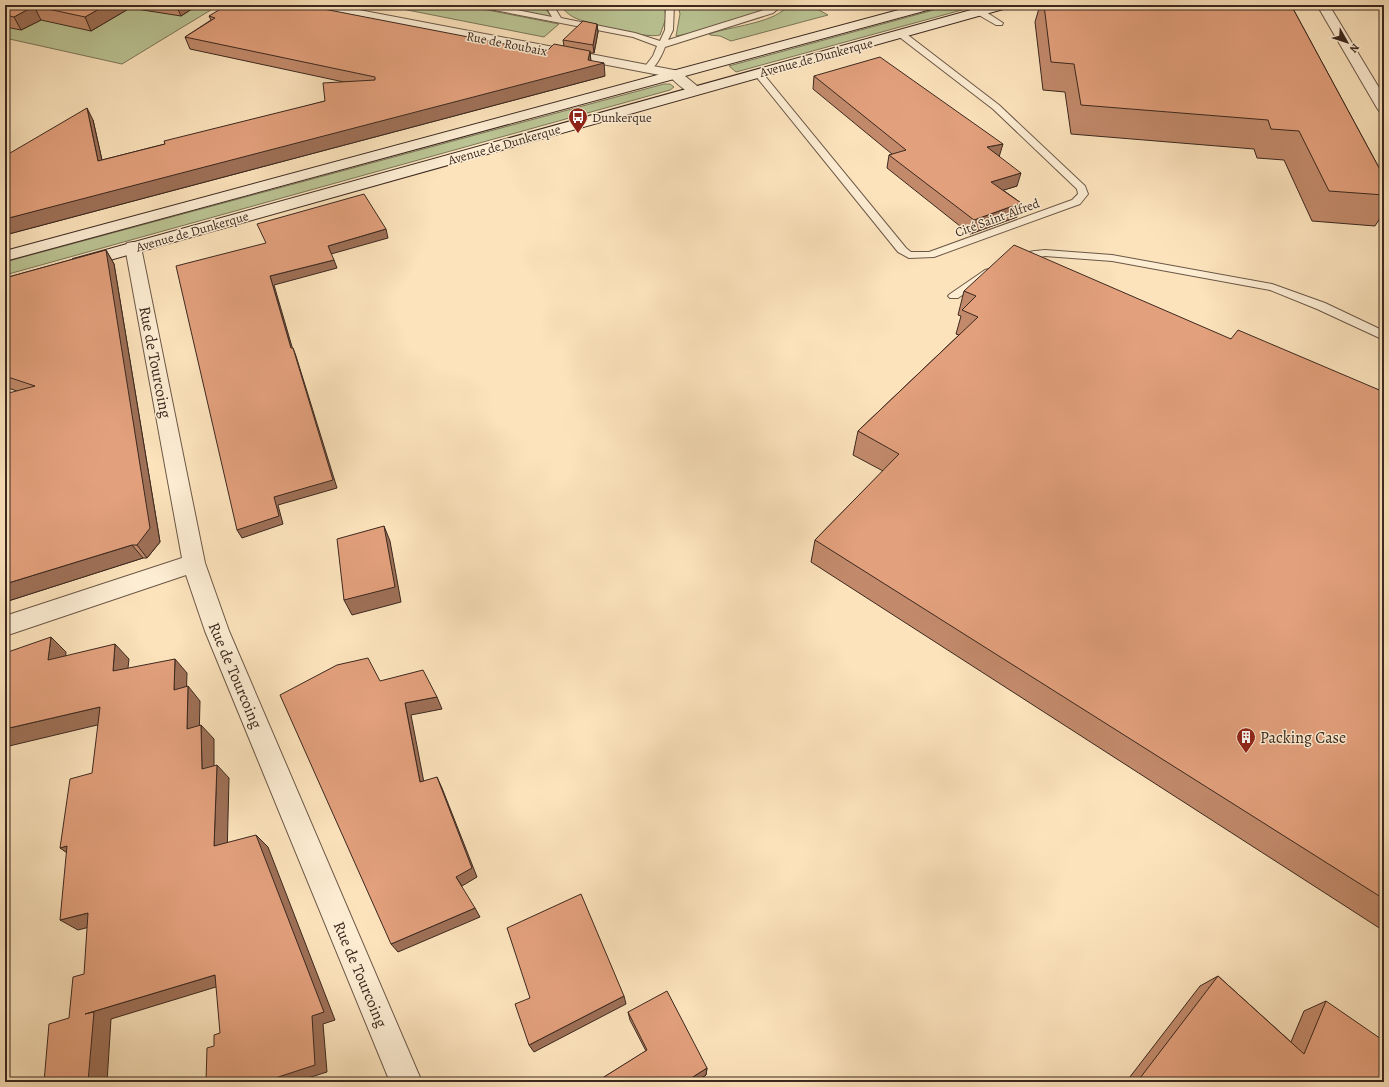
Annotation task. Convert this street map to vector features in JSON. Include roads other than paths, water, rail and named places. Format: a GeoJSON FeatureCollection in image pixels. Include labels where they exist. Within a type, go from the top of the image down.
{"type":"FeatureCollection","features":[{"type":"Feature","properties":{"kind":"main road","name":"Rue de Roubaix"},"geometry":{"type":"LineString","coordinates":[[314,5],[674,74],[695,90]]}},
{"type":"Feature","properties":{"kind":"main road","name":"Avenue de Dunkerque"},"geometry":{"type":"LineString","coordinates":[[5,256],[931,5]]}},
{"type":"Feature","properties":{"kind":"main road","name":"Avenue de Dunkerque"},"geometry":{"type":"LineString","coordinates":[[65,267],[1003,5]]}},
{"type":"Feature","properties":{"kind":"main road"},"geometry":{"type":"LineString","coordinates":[[1323,5],[1384,108]]}},
{"type":"Feature","properties":{"kind":"main road","name":"Rue de Tourcoing"},"geometry":{"type":"LineString","coordinates":[[133,248],[194,563],[203,593],[217,631],[406,1082]]}},
{"type":"Feature","properties":{"kind":"main road"},"geometry":{"type":"LineString","coordinates":[[5,626],[194,563]]}},
{"type":"Feature","properties":{"kind":"lane"},"geometry":{"type":"LineString","coordinates":[[479,5],[635,36],[662,44],[770,12],[775,8],[774,5]]}},
{"type":"Feature","properties":{"kind":"lane"},"geometry":{"type":"LineString","coordinates":[[549,5],[559,21]]}},
{"type":"Feature","properties":{"kind":"lane"},"geometry":{"type":"LineString","coordinates":[[647,70],[657,57],[669,30],[670,5]]}},
{"type":"Feature","properties":{"kind":"lane"},"geometry":{"type":"LineString","coordinates":[[980,12],[999,23]]}},
{"type":"Feature","properties":{"kind":"lane","name":"Cité Saint-Alfred"},"geometry":{"type":"LineString","coordinates":[[758,73],[902,250],[909,255],[930,255],[1076,202],[1084,194],[1082,188],[996,107],[901,34]]}},
{"type":"Feature","properties":{"kind":"lane"},"geometry":{"type":"LineString","coordinates":[[954,296],[1002,264],[1031,255],[1045,253],[1112,258],[1272,287],[1321,306],[1384,336]]}},
{"type":"Feature","properties":{"kind":"place","name":"Dunkerque"},"geometry":{"type":"Point","coordinates":[578,134]}},
{"type":"Feature","properties":{"kind":"place","name":"Packing Case"},"geometry":{"type":"Point","coordinates":[1246,754]}}]}
